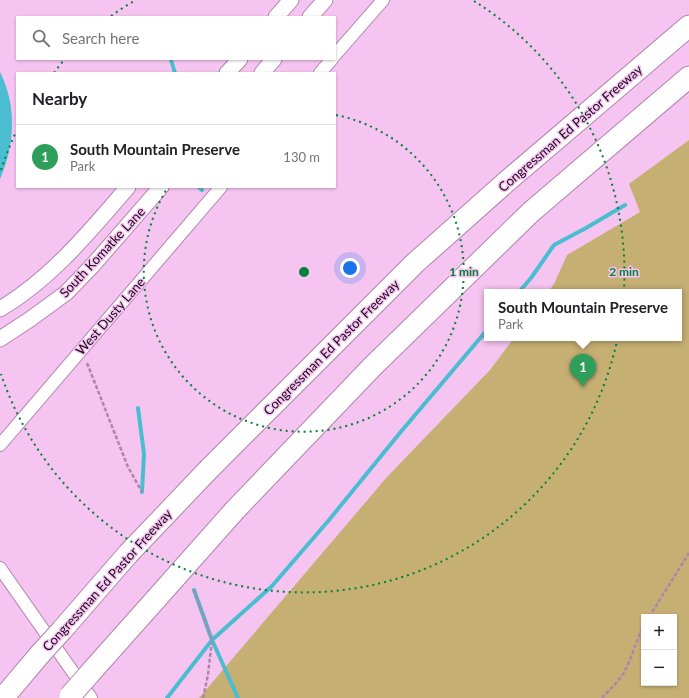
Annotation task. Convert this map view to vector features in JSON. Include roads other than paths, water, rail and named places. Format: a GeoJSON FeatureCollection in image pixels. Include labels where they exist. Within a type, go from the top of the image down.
{"type":"FeatureCollection","features":[{"type":"Feature","properties":{"kind":"highway","name":"Congressman Ed Pastor Freeway"},"geometry":{"type":"LineString","coordinates":[[3,698],[128,554],[210,468],[416,263],[517,172],[689,26]]}},
{"type":"Feature","properties":{"kind":"highway"},"geometry":{"type":"LineString","coordinates":[[77,697],[92,672],[235,510],[373,366],[531,212],[689,77]]}},
{"type":"Feature","properties":{"kind":"highway"},"geometry":{"type":"LineString","coordinates":[[0,691],[38,656]]}},
{"type":"Feature","properties":{"kind":"street"},"geometry":{"type":"LineString","coordinates":[[277,16],[291,0]]}},
{"type":"Feature","properties":{"kind":"street"},"geometry":{"type":"LineString","coordinates":[[311,16],[325,0]]}},
{"type":"Feature","properties":{"kind":"street"},"geometry":{"type":"LineString","coordinates":[[336,54],[383,0]]}},
{"type":"Feature","properties":{"kind":"street"},"geometry":{"type":"LineString","coordinates":[[228,72],[239,60]]}},
{"type":"Feature","properties":{"kind":"street"},"geometry":{"type":"LineString","coordinates":[[263,72],[273,60]]}},
{"type":"Feature","properties":{"kind":"street"},"geometry":{"type":"LineString","coordinates":[[321,72],[331,60]]}},
{"type":"Feature","properties":{"kind":"street","name":"South Komatke Lane"},"geometry":{"type":"LineString","coordinates":[[0,309],[38,282],[59,264],[77,246],[127,188]]}},
{"type":"Feature","properties":{"kind":"street","name":"South Komatke Lane"},"geometry":{"type":"LineString","coordinates":[[0,339],[66,293],[93,265],[161,188]]}},
{"type":"Feature","properties":{"kind":"street","name":"West Dusty Lane"},"geometry":{"type":"LineString","coordinates":[[0,445],[220,188]]}},
{"type":"Feature","properties":{"kind":"street"},"geometry":{"type":"LineString","coordinates":[[0,568],[77,697]]}},
{"type":"Feature","properties":{"kind":"waterway"},"geometry":{"type":"LineString","coordinates":[[171,60],[175,72]]}},
{"type":"Feature","properties":{"kind":"waterway"},"geometry":{"type":"LineString","coordinates":[[522,289],[554,245],[625,205]]}},
{"type":"Feature","properties":{"kind":"waterway"},"geometry":{"type":"LineString","coordinates":[[167,698],[212,640],[272,586],[329,520],[484,334]]}},
{"type":"Feature","properties":{"kind":"waterway"},"geometry":{"type":"LineString","coordinates":[[138,408],[144,454],[142,492]]}},
{"type":"Feature","properties":{"kind":"waterway"},"geometry":{"type":"LineString","coordinates":[[194,590],[212,640],[238,698]]}},
{"type":"Feature","properties":{"kind":"place","name":"South Mountain Preserve"},"geometry":{"type":"Point","coordinates":[583,387]}}]}
